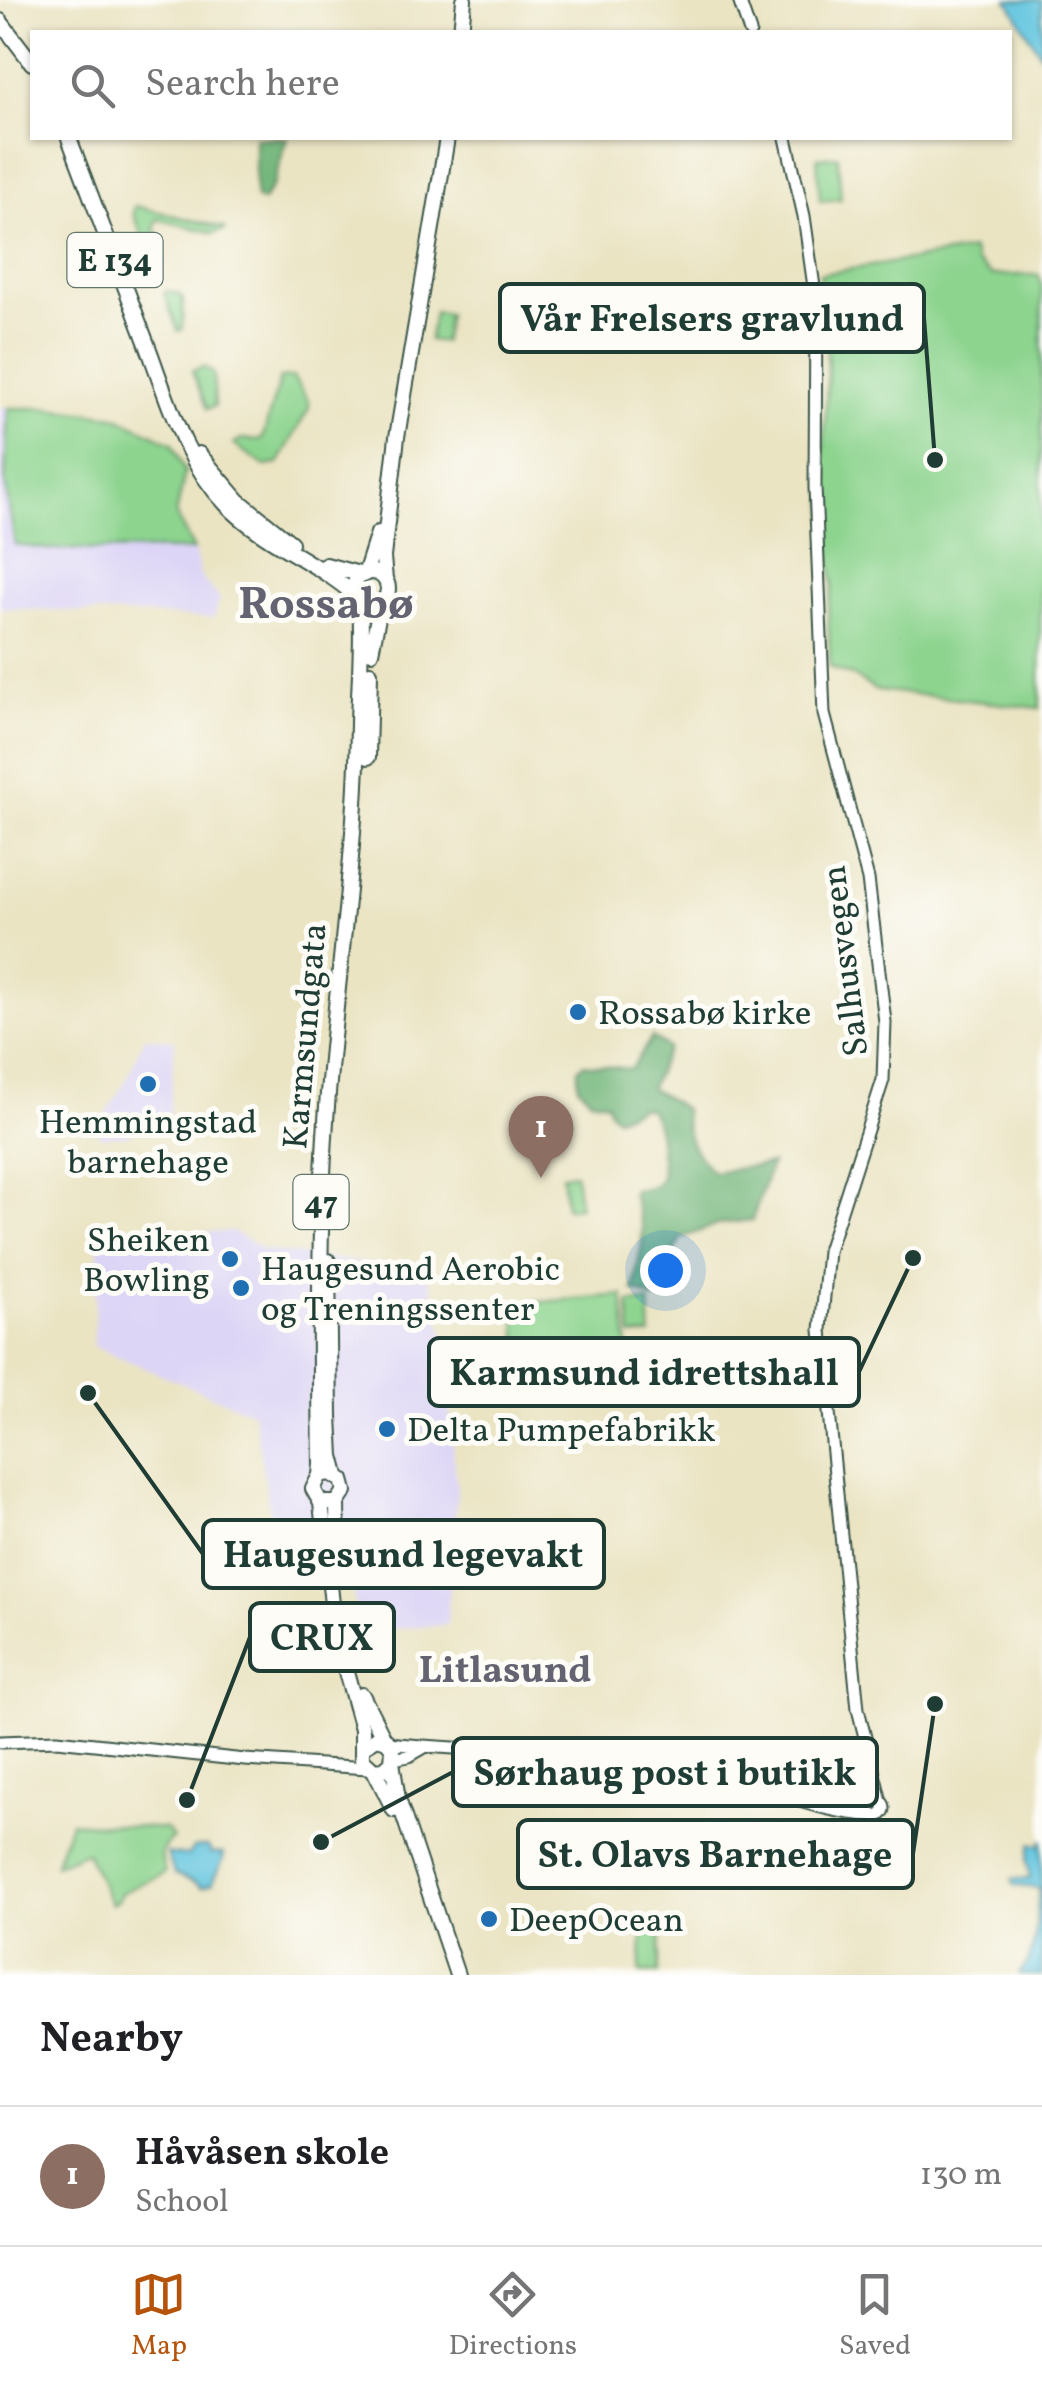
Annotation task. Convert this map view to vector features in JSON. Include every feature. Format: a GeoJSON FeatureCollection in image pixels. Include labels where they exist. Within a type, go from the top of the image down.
{"type":"FeatureCollection","features":[{"type":"Feature","properties":{"kind":"main road"},"geometry":{"type":"LineString","coordinates":[[458,30],[461,0]]}},
{"type":"Feature","properties":{"kind":"main road"},"geometry":{"type":"LineString","coordinates":[[739,0],[749,30]]}},
{"type":"Feature","properties":{"kind":"main road"},"geometry":{"type":"LineString","coordinates":[[0,21],[30,60]]}},
{"type":"Feature","properties":{"kind":"main road","name":"E 134"},"geometry":{"type":"LineString","coordinates":[[70,140],[170,410],[191,455],[226,504],[250,525],[336,580],[358,600]]}},
{"type":"Feature","properties":{"kind":"main road"},"geometry":{"type":"LineString","coordinates":[[444,140],[397,437],[383,557],[388,592],[380,603],[370,606],[358,600],[355,588],[364,574],[381,514],[390,436],[444,140]]}},
{"type":"Feature","properties":{"kind":"main road","name":"Salhusvegen"},"geometry":{"type":"LineString","coordinates":[[423,1748],[488,1751],[718,1782],[831,1809],[873,1805],[872,1773],[860,1725],[850,1643],[821,1330],[828,1251],[883,1080],[885,1022],[868,879],[824,714],[814,486],[816,301],[804,216],[786,140]]}},
{"type":"Feature","properties":{"kind":"main road","name":"E 134"},"geometry":{"type":"LineString","coordinates":[[162,383],[200,455],[239,501],[306,553],[338,570],[376,574],[386,580]]}},
{"type":"Feature","properties":{"kind":"main road","name":"Karmsundgata"},"geometry":{"type":"LineString","coordinates":[[320,1475],[320,1212],[358,771],[362,634],[358,600]]}},
{"type":"Feature","properties":{"kind":"main road","name":"Karmsundgata"},"geometry":{"type":"LineString","coordinates":[[337,1475],[332,1456],[329,1368],[332,1171],[366,790],[371,641],[380,603]]}},
{"type":"Feature","properties":{"kind":"main road"},"geometry":{"type":"LineString","coordinates":[[320,1475],[337,1475]]}},
{"type":"Feature","properties":{"kind":"main road","name":"47"},"geometry":{"type":"LineString","coordinates":[[320,1475],[312,1489],[321,1504],[336,1628],[362,1729],[362,1759],[400,1826],[454,1975]]}},
{"type":"Feature","properties":{"kind":"main road","name":"47"},"geometry":{"type":"LineString","coordinates":[[337,1475],[345,1488],[337,1503],[335,1526],[344,1624],[366,1708],[387,1741],[402,1810],[454,1975]]}},
{"type":"Feature","properties":{"kind":"main road"},"geometry":{"type":"LineString","coordinates":[[321,1504],[337,1503]]}},
{"type":"Feature","properties":{"kind":"main road"},"geometry":{"type":"LineString","coordinates":[[0,1742],[57,1740],[371,1769],[384,1769],[423,1748]]}},
{"type":"Feature","properties":{"kind":"main road"},"geometry":{"type":"LineString","coordinates":[[322,1764],[362,1748],[370,1740],[423,1748]]}},
{"type":"Feature","properties":{"kind":"shaded area"},"geometry":{"type":"Polygon","coordinates":[[[0,407],[8,408],[5,482],[16,545],[46,549],[194,550],[201,578],[220,598],[214,618],[0,608],[0,407]]]}},
{"type":"Feature","properties":{"kind":"shaded area","name":"Hemmingstad barnehage"},"geometry":{"type":"Polygon","coordinates":[[[144,1037],[175,1040],[168,1129],[143,1126],[126,1136],[100,1136],[96,1130],[127,1079],[144,1037]]]}},
{"type":"Feature","properties":{"kind":"shaded area"},"geometry":{"type":"Polygon","coordinates":[[[99,1232],[234,1232],[263,1250],[427,1271],[443,1331],[457,1490],[447,1625],[359,1631],[343,1528],[272,1524],[253,1413],[93,1346],[99,1232]]]}},
{"type":"Feature","properties":{"kind":"green space"},"geometry":{"type":"Polygon","coordinates":[[[255,140],[286,140],[274,183],[263,201],[256,199],[255,140]]]}},
{"type":"Feature","properties":{"kind":"green space"},"geometry":{"type":"Polygon","coordinates":[[[838,156],[841,199],[820,201],[817,158],[838,156]]]}},
{"type":"Feature","properties":{"kind":"green space"},"geometry":{"type":"Polygon","coordinates":[[[135,206],[225,230],[214,233],[157,219],[154,231],[160,235],[161,244],[150,253],[133,213],[135,206]]]}},
{"type":"Feature","properties":{"kind":"green space"},"geometry":{"type":"Polygon","coordinates":[[[972,250],[976,262],[991,275],[1039,275],[1042,288],[1040,708],[875,690],[830,667],[828,612],[833,586],[822,475],[828,366],[820,274],[972,250]]]}},
{"type":"Feature","properties":{"kind":"green space"},"geometry":{"type":"Polygon","coordinates":[[[164,293],[183,299],[182,330],[178,331],[164,293]]]}},
{"type":"Feature","properties":{"kind":"green space"},"geometry":{"type":"Polygon","coordinates":[[[434,312],[448,314],[443,342],[429,340],[434,312]]]}},
{"type":"Feature","properties":{"kind":"green space"},"geometry":{"type":"Polygon","coordinates":[[[204,367],[213,373],[215,406],[207,409],[192,371],[204,367]]]}},
{"type":"Feature","properties":{"kind":"green space"},"geometry":{"type":"Polygon","coordinates":[[[293,377],[309,408],[278,464],[265,466],[233,444],[241,439],[262,440],[280,378],[293,377]]]}},
{"type":"Feature","properties":{"kind":"green space"},"geometry":{"type":"Polygon","coordinates":[[[8,408],[115,416],[172,443],[185,472],[176,515],[194,550],[46,549],[15,545],[5,482],[8,408]]]}},
{"type":"Feature","properties":{"kind":"green space"},"geometry":{"type":"Polygon","coordinates":[[[652,1037],[668,1048],[650,1088],[684,1109],[691,1144],[706,1165],[713,1172],[771,1164],[752,1220],[719,1224],[681,1238],[658,1285],[659,1294],[668,1298],[655,1299],[633,1290],[642,1227],[632,1193],[651,1187],[660,1179],[662,1167],[654,1119],[650,1109],[641,1107],[617,1117],[610,1112],[607,1102],[591,1099],[578,1087],[578,1069],[583,1064],[631,1069],[652,1037]]]}},
{"type":"Feature","properties":{"kind":"green space"},"geometry":{"type":"Polygon","coordinates":[[[575,1173],[579,1206],[566,1208],[562,1175],[575,1173]]]}},
{"type":"Feature","properties":{"kind":"green space"},"geometry":{"type":"Polygon","coordinates":[[[623,1295],[630,1369],[522,1377],[514,1304],[623,1295]]]}},
{"type":"Feature","properties":{"kind":"green space"},"geometry":{"type":"Polygon","coordinates":[[[649,1302],[651,1335],[631,1336],[629,1303],[649,1302]]]}},
{"type":"Feature","properties":{"kind":"green space"},"geometry":{"type":"Polygon","coordinates":[[[70,1822],[166,1829],[173,1838],[162,1853],[165,1872],[120,1894],[119,1900],[111,1904],[86,1852],[55,1865],[70,1822]]]}},
{"type":"Feature","properties":{"kind":"green space"},"geometry":{"type":"Polygon","coordinates":[[[643,1929],[661,1930],[658,1973],[640,1972],[643,1929]]]}},
{"type":"Feature","properties":{"kind":"water"},"geometry":{"type":"Polygon","coordinates":[[[1008,0],[1042,0],[1042,57],[1008,0]]]}},
{"type":"Feature","properties":{"kind":"water"},"geometry":{"type":"Polygon","coordinates":[[[1042,1839],[1042,1975],[1022,1975],[1019,1974],[1028,1963],[1035,1939],[1039,1888],[1014,1886],[1012,1879],[1030,1879],[1027,1860],[1031,1844],[1041,1845],[1042,1839]]]}},
{"type":"Feature","properties":{"kind":"water"},"geometry":{"type":"Polygon","coordinates":[[[206,1846],[210,1853],[224,1854],[213,1883],[202,1887],[174,1874],[167,1853],[188,1856],[193,1848],[206,1846]]]}},
{"type":"Feature","properties":{"kind":"place","name":"Vår Frelsers gravlund"},"geometry":{"type":"Point","coordinates":[935,460]}},
{"type":"Feature","properties":{"kind":"place","name":"Rossabø kirke"},"geometry":{"type":"Point","coordinates":[578,1012]}},
{"type":"Feature","properties":{"kind":"place","name":"Hemmingstad barnehage"},"geometry":{"type":"Point","coordinates":[148,1084]}},
{"type":"Feature","properties":{"kind":"place","name":"Håvåsen skole"},"geometry":{"type":"Point","coordinates":[541,1178]}},
{"type":"Feature","properties":{"kind":"place","name":"Karmsund idrettshall"},"geometry":{"type":"Point","coordinates":[913,1258]}},
{"type":"Feature","properties":{"kind":"place","name":"Sheiken Bowling"},"geometry":{"type":"Point","coordinates":[230,1259]}},
{"type":"Feature","properties":{"kind":"place","name":"Haugesund Aerobic og Treningssenter"},"geometry":{"type":"Point","coordinates":[241,1288]}},
{"type":"Feature","properties":{"kind":"place","name":"Haugesund legevakt"},"geometry":{"type":"Point","coordinates":[88,1393]}},
{"type":"Feature","properties":{"kind":"place","name":"Delta Pumpefabrikk"},"geometry":{"type":"Point","coordinates":[387,1429]}},
{"type":"Feature","properties":{"kind":"place","name":"St. Olavs Barnehage"},"geometry":{"type":"Point","coordinates":[935,1704]}},
{"type":"Feature","properties":{"kind":"place","name":"CRUX"},"geometry":{"type":"Point","coordinates":[187,1800]}},
{"type":"Feature","properties":{"kind":"place","name":"Sørhaug post i butikk"},"geometry":{"type":"Point","coordinates":[321,1842]}},
{"type":"Feature","properties":{"kind":"place","name":"DeepOcean"},"geometry":{"type":"Point","coordinates":[489,1919]}},
{"type":"Feature","properties":{"kind":"district","name":"Rossabø"},"geometry":{"type":"Point","coordinates":[326,602]}},
{"type":"Feature","properties":{"kind":"district","name":"Litlasund"},"geometry":{"type":"Point","coordinates":[505,1669]}}]}
